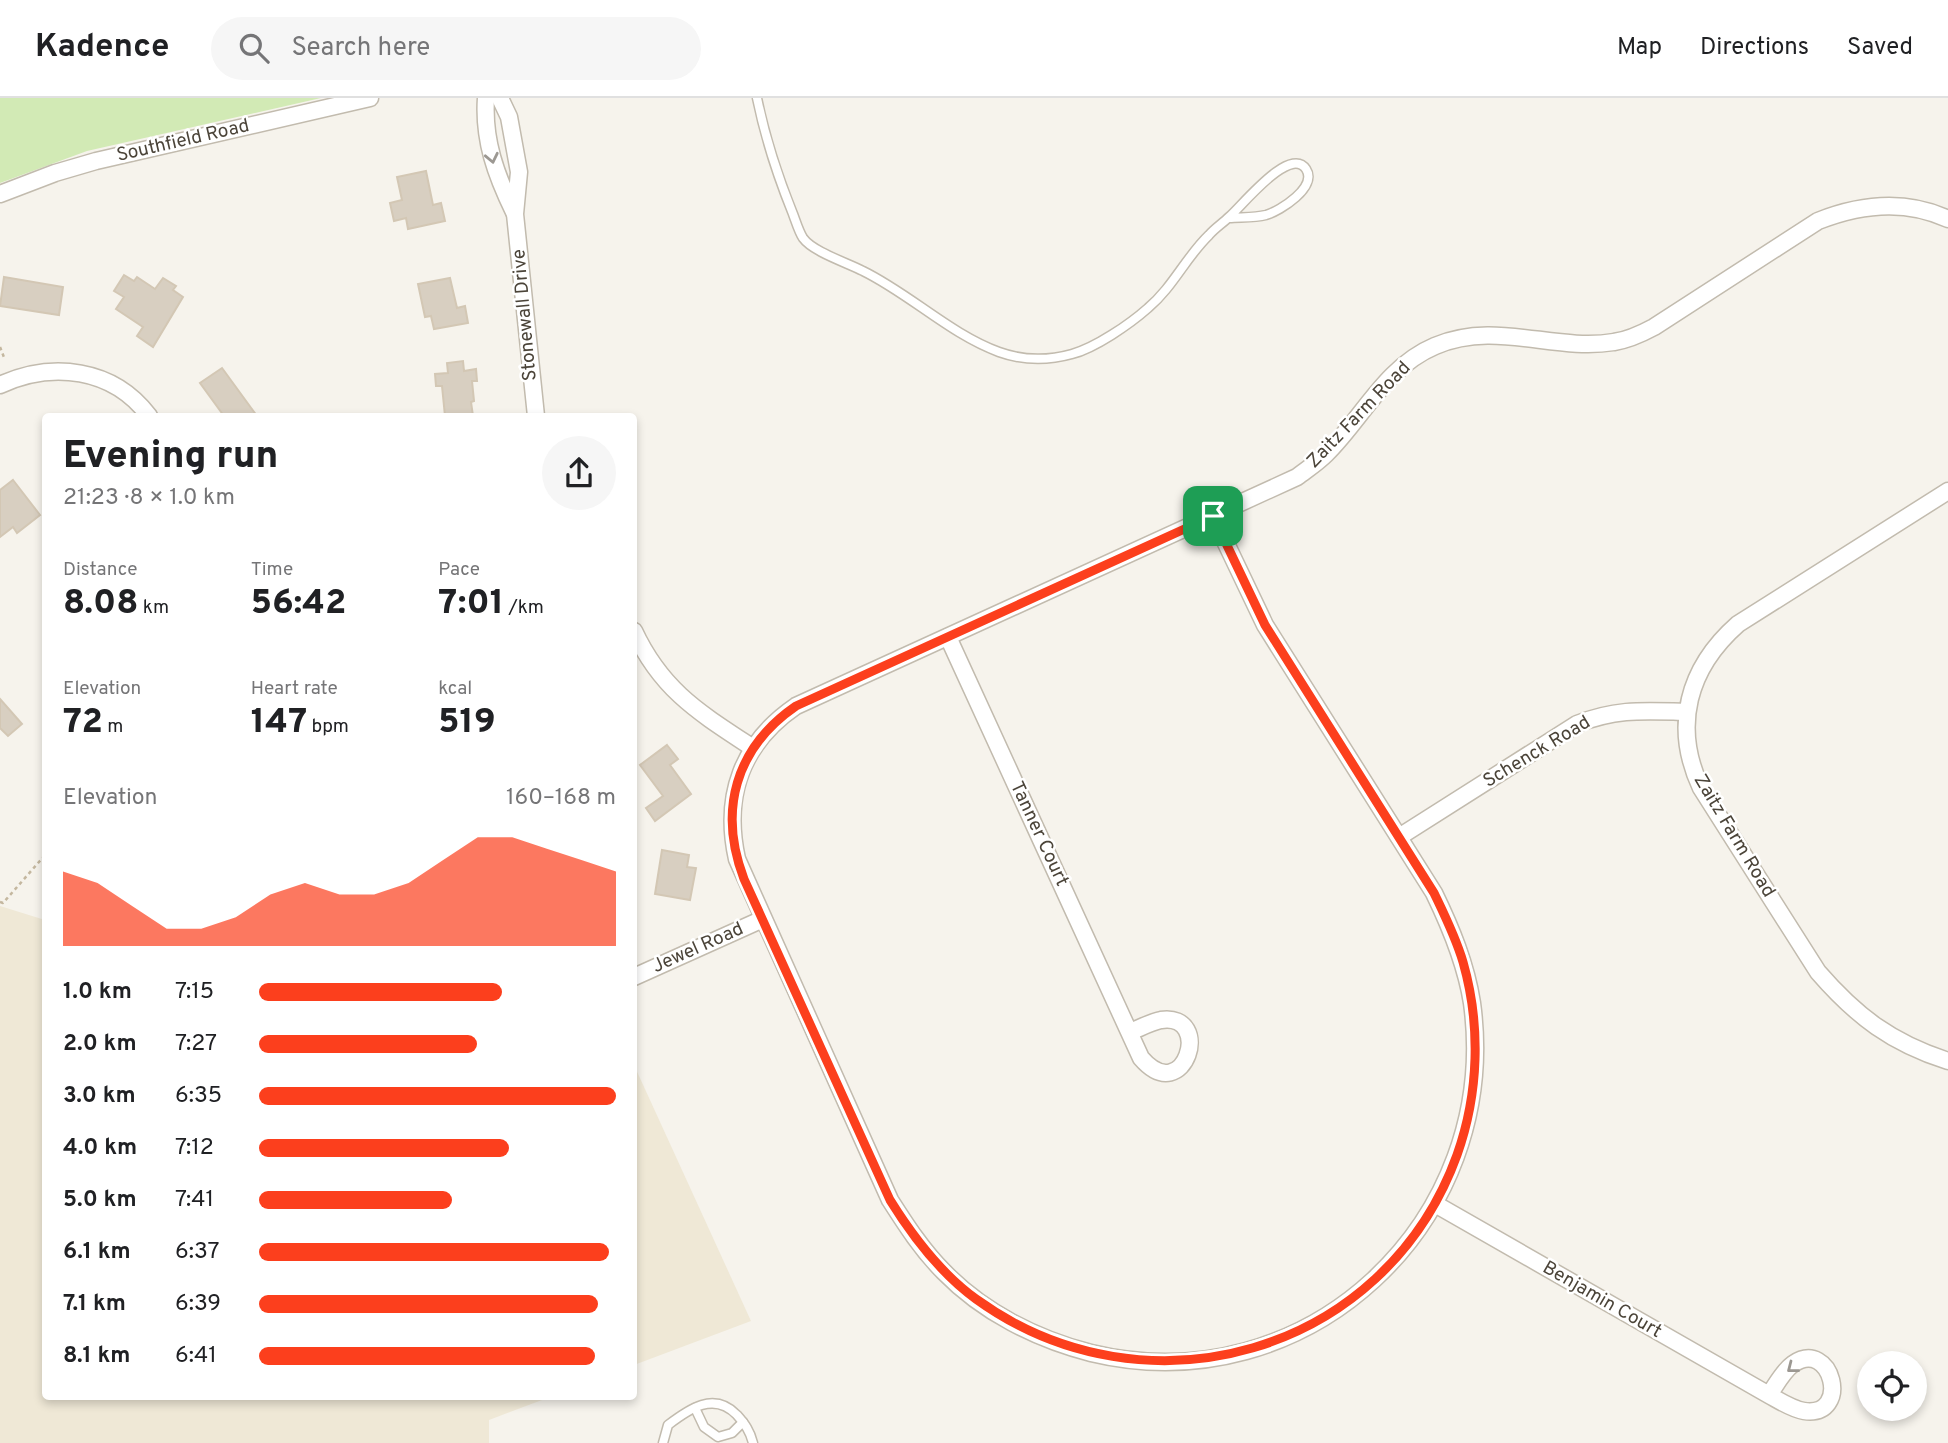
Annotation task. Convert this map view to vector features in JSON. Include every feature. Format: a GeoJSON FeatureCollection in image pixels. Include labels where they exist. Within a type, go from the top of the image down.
{"type":"FeatureCollection","features":[{"type":"Feature","properties":{"kind":"street","name":"Southfield Road"},"geometry":{"type":"LineString","coordinates":[[0,194],[96,161],[370,98]]}},
{"type":"Feature","properties":{"kind":"street","name":"Stonewall Drive"},"geometry":{"type":"LineString","coordinates":[[486,98],[484,120],[496,175],[515,214]]}},
{"type":"Feature","properties":{"kind":"street","name":"Stonewall Drive"},"geometry":{"type":"LineString","coordinates":[[500,98],[509,117],[519,172],[515,214],[536,413]]}},
{"type":"Feature","properties":{"kind":"street","name":"Zaitz Farm Road"},"geometry":{"type":"LineString","coordinates":[[1213,516],[1265,625],[1434,893],[1452,930],[1472,1001],[1475,1035],[1473,1090],[1464,1137],[1451,1173],[1435,1205],[1397,1257],[1373,1280],[1343,1304],[1311,1324],[1255,1347],[1212,1358],[1144,1361],[1069,1347],[1034,1334],[1000,1316],[945,1273],[907,1227],[890,1200],[737,859],[732,839],[731,815],[742,769],[753,748],[767,730],[796,706],[1297,477],[1326,455],[1395,373],[1434,346],[1477,335],[1594,344],[1615,342],[1654,327],[1818,221],[1842,211],[1888,205],[1914,208],[1948,219]]}},
{"type":"Feature","properties":{"kind":"street"},"geometry":{"type":"LineString","coordinates":[[0,385],[40,371],[62,370],[87,374],[128,394],[146,413]]}},
{"type":"Feature","properties":{"kind":"street","name":"Zaitz Farm Road"},"geometry":{"type":"LineString","coordinates":[[1948,491],[1738,624],[1709,655],[1698,673],[1687,712],[1686,733],[1689,756],[1701,788],[1818,972],[1863,1018],[1892,1038],[1948,1061]]}},
{"type":"Feature","properties":{"kind":"street","name":"Tanner Court"},"geometry":{"type":"LineString","coordinates":[[948,637],[1130,1032]]}},
{"type":"Feature","properties":{"kind":"street"},"geometry":{"type":"LineString","coordinates":[[637,639],[644,654],[673,690],[692,707],[753,748]]}},
{"type":"Feature","properties":{"kind":"street","name":"Schenck Road"},"geometry":{"type":"LineString","coordinates":[[1399,837],[1577,724],[1619,711],[1687,712]]}},
{"type":"Feature","properties":{"kind":"street","name":"Jewel Road"},"geometry":{"type":"LineString","coordinates":[[637,976],[762,919]]}},
{"type":"Feature","properties":{"kind":"street","name":"Benjamin Court"},"geometry":{"type":"LineString","coordinates":[[1435,1205],[1769,1395]]}},
{"type":"Feature","properties":{"kind":"lane"},"geometry":{"type":"LineString","coordinates":[[757,98],[788,201],[803,239],[889,284],[965,334],[999,352],[1024,359],[1045,360],[1075,354],[1147,309],[1168,289],[1209,235],[1276,172],[1291,163],[1300,163],[1305,167],[1309,175],[1308,184],[1303,191],[1275,212],[1262,216],[1229,218]]}},
{"type":"Feature","properties":{"kind":"lane"},"geometry":{"type":"LineString","coordinates":[[663,1443],[668,1425],[695,1408],[719,1402],[734,1411],[749,1428],[753,1443]]}},
{"type":"Feature","properties":{"kind":"lane"},"geometry":{"type":"LineString","coordinates":[[695,1408],[704,1427],[718,1437],[732,1433],[743,1422]]}},
{"type":"Feature","properties":{"kind":"path"},"geometry":{"type":"LineString","coordinates":[[0,347],[5,360]]}},
{"type":"Feature","properties":{"kind":"path"},"geometry":{"type":"LineString","coordinates":[[0,902],[3,903],[42,859]]}},
{"type":"Feature","properties":{"kind":"shaded area"},"geometry":{"type":"Polygon","coordinates":[[[0,906],[42,919],[42,1400],[542,1400],[489,1420],[489,1443],[0,1443],[0,906]]]}},
{"type":"Feature","properties":{"kind":"shaded area"},"geometry":{"type":"Polygon","coordinates":[[[637,1072],[751,1321],[637,1364],[637,1072]]]}},
{"type":"Feature","properties":{"kind":"green space"},"geometry":{"type":"Polygon","coordinates":[[[0,98],[321,98],[87,151],[0,183],[0,98]]]}},
{"type":"Feature","properties":{"kind":"building"},"geometry":{"type":"Polygon","coordinates":[[[426,171],[433,205],[441,203],[445,221],[408,229],[406,218],[394,221],[390,203],[402,200],[397,177],[426,171]]]}},
{"type":"Feature","properties":{"kind":"building"},"geometry":{"type":"Polygon","coordinates":[[[124,275],[134,281],[137,277],[155,289],[163,278],[176,286],[173,290],[183,297],[153,347],[137,336],[143,327],[116,309],[124,297],[114,291],[124,275]]]}},
{"type":"Feature","properties":{"kind":"building"},"geometry":{"type":"Polygon","coordinates":[[[4,277],[63,287],[59,315],[0,306],[4,277]]]}},
{"type":"Feature","properties":{"kind":"building"},"geometry":{"type":"Polygon","coordinates":[[[450,278],[457,308],[465,306],[468,323],[434,329],[431,316],[425,317],[418,284],[450,278]]]}},
{"type":"Feature","properties":{"kind":"building"},"geometry":{"type":"Polygon","coordinates":[[[463,361],[464,371],[476,369],[477,381],[472,381],[473,413],[445,413],[442,386],[436,386],[435,374],[448,373],[447,363],[463,361]]]}},
{"type":"Feature","properties":{"kind":"building"},"geometry":{"type":"Polygon","coordinates":[[[222,368],[255,413],[222,413],[200,383],[222,368]]]}},
{"type":"Feature","properties":{"kind":"building"},"geometry":{"type":"Polygon","coordinates":[[[13,480],[40,515],[17,533],[13,527],[0,537],[0,490],[13,480]]]}},
{"type":"Feature","properties":{"kind":"building"},"geometry":{"type":"Polygon","coordinates":[[[0,699],[22,724],[8,736],[0,728],[0,699]]]}},
{"type":"Feature","properties":{"kind":"building"},"geometry":{"type":"Polygon","coordinates":[[[667,745],[678,759],[670,765],[691,794],[655,821],[646,808],[663,796],[640,765],[667,745]]]}},
{"type":"Feature","properties":{"kind":"building"},"geometry":{"type":"Polygon","coordinates":[[[662,850],[689,855],[687,867],[696,868],[690,900],[655,894],[662,850]]]}},
{"type":"Feature","properties":{"kind":"route"},"geometry":{"type":"LineString","coordinates":[[1213,516],[1265,625],[1434,893],[1452,930],[1472,1001],[1475,1069],[1472,1101],[1464,1137],[1451,1173],[1419,1229],[1397,1257],[1373,1280],[1343,1304],[1281,1339],[1212,1358],[1144,1361],[1069,1347],[1034,1334],[974,1298],[923,1249],[890,1200],[744,879],[732,839],[731,815],[742,769],[753,748],[767,730],[796,706],[1213,516]]}}]}
